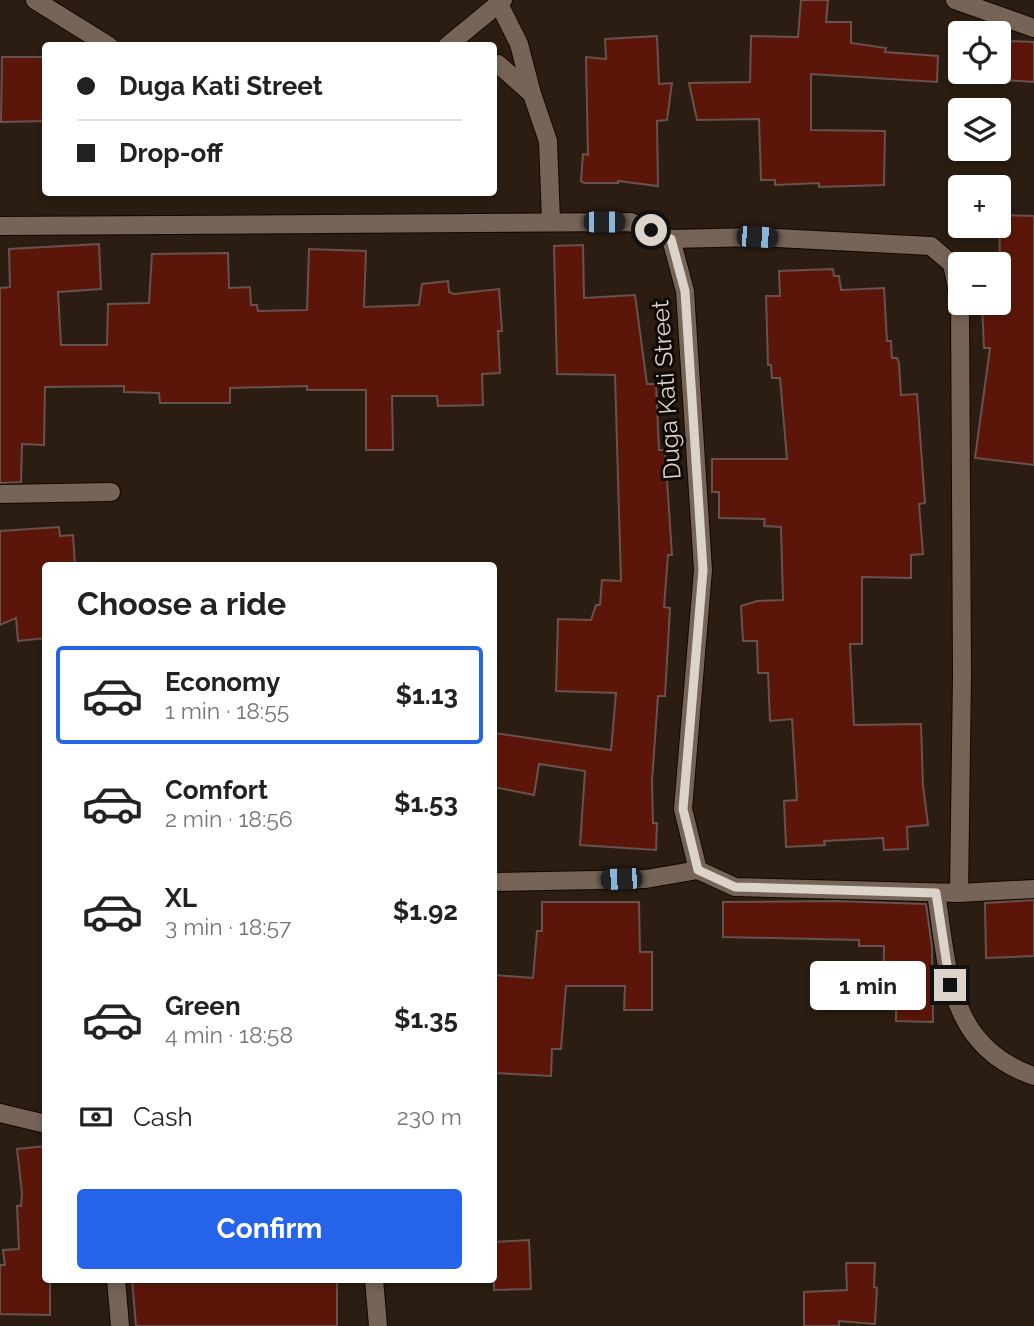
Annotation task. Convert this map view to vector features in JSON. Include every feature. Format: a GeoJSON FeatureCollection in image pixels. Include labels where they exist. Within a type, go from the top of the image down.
{"type":"FeatureCollection","features":[{"type":"Feature","properties":{"kind":"street"},"geometry":{"type":"LineString","coordinates":[[35,0],[103,42]]}},
{"type":"Feature","properties":{"kind":"street"},"geometry":{"type":"LineString","coordinates":[[956,0],[1034,28]]}},
{"type":"Feature","properties":{"kind":"street"},"geometry":{"type":"LineString","coordinates":[[452,42],[500,1],[519,44],[548,141],[551,221]]}},
{"type":"Feature","properties":{"kind":"street"},"geometry":{"type":"LineString","coordinates":[[497,64],[532,94]]}},
{"type":"Feature","properties":{"kind":"street"},"geometry":{"type":"LineString","coordinates":[[0,226],[631,222],[671,239],[757,237],[932,246],[952,264],[960,301],[962,674],[959,893]]}},
{"type":"Feature","properties":{"kind":"street","name":"Duga Kati Street"},"geometry":{"type":"LineString","coordinates":[[671,239],[685,291],[703,570],[683,809],[698,870]]}},
{"type":"Feature","properties":{"kind":"street"},"geometry":{"type":"LineString","coordinates":[[0,494],[111,492]]}},
{"type":"Feature","properties":{"kind":"street"},"geometry":{"type":"LineString","coordinates":[[497,882],[646,879],[698,870],[735,887],[936,893],[1034,889]]}},
{"type":"Feature","properties":{"kind":"street"},"geometry":{"type":"LineString","coordinates":[[936,893],[950,985],[965,1024],[1006,1066],[1034,1076]]}},
{"type":"Feature","properties":{"kind":"street"},"geometry":{"type":"LineString","coordinates":[[0,1113],[42,1124]]}},
{"type":"Feature","properties":{"kind":"street"},"geometry":{"type":"LineString","coordinates":[[116,1283],[120,1326]]}},
{"type":"Feature","properties":{"kind":"street"},"geometry":{"type":"LineString","coordinates":[[374,1283],[378,1326]]}},
{"type":"Feature","properties":{"kind":"building"},"geometry":{"type":"Polygon","coordinates":[[[801,0],[828,0],[826,22],[851,22],[851,43],[886,48],[885,52],[938,56],[937,82],[811,74],[811,130],[885,131],[884,185],[775,185],[775,180],[761,180],[759,119],[697,120],[689,83],[750,82],[751,36],[798,37],[801,0]]]}},
{"type":"Feature","properties":{"kind":"building"},"geometry":{"type":"Polygon","coordinates":[[[657,36],[659,84],[672,83],[667,120],[657,121],[658,186],[618,181],[584,183],[581,181],[583,154],[588,155],[586,57],[606,59],[605,39],[657,36]]]}},
{"type":"Feature","properties":{"kind":"building"},"geometry":{"type":"Polygon","coordinates":[[[1011,42],[1034,42],[1034,82],[1011,80],[1011,42]]]}},
{"type":"Feature","properties":{"kind":"building"},"geometry":{"type":"Polygon","coordinates":[[[2,57],[42,57],[42,121],[1,122],[2,57]]]}},
{"type":"Feature","properties":{"kind":"building"},"geometry":{"type":"Polygon","coordinates":[[[1011,215],[1034,216],[1034,465],[975,458],[990,348],[984,348],[982,315],[1011,315],[1011,252],[1000,252],[1000,238],[1011,238],[1011,215]]]}},
{"type":"Feature","properties":{"kind":"building"},"geometry":{"type":"Polygon","coordinates":[[[99,244],[101,289],[58,292],[61,345],[107,345],[108,304],[149,303],[152,254],[228,253],[229,288],[250,287],[251,305],[257,305],[258,311],[307,310],[309,249],[366,251],[364,307],[419,305],[422,284],[448,281],[449,292],[454,294],[499,289],[502,331],[498,331],[500,373],[482,374],[483,405],[438,406],[437,396],[392,396],[393,450],[366,450],[366,390],[307,390],[307,386],[230,388],[230,403],[160,403],[159,393],[124,392],[124,386],[45,387],[44,445],[22,444],[21,482],[0,483],[0,288],[10,287],[9,249],[99,244]]]}},
{"type":"Feature","properties":{"kind":"building"},"geometry":{"type":"Polygon","coordinates":[[[583,245],[584,298],[635,295],[647,384],[656,384],[659,450],[665,450],[672,555],[668,555],[664,607],[670,608],[665,696],[658,696],[652,781],[653,823],[657,823],[656,850],[580,845],[585,771],[539,764],[534,795],[497,788],[497,733],[611,750],[616,693],[556,691],[558,619],[591,620],[596,605],[600,605],[602,580],[621,581],[615,375],[557,374],[554,246],[583,245]]]}},
{"type":"Feature","properties":{"kind":"building"},"geometry":{"type":"Polygon","coordinates":[[[833,269],[834,276],[839,276],[841,290],[884,288],[887,341],[891,341],[892,358],[897,358],[899,363],[901,395],[917,394],[925,503],[919,504],[923,554],[911,555],[911,578],[862,577],[862,644],[850,644],[854,725],[921,724],[923,785],[928,825],[907,827],[908,849],[884,850],[883,838],[824,841],[825,845],[786,847],[784,801],[797,800],[792,719],[770,721],[768,673],[758,673],[757,641],[743,641],[741,606],[757,601],[783,600],[781,527],[764,526],[765,519],[719,518],[719,492],[712,492],[712,459],[787,459],[780,378],[772,378],[771,365],[768,365],[766,296],[780,296],[779,271],[833,269]]]}},
{"type":"Feature","properties":{"kind":"building"},"geometry":{"type":"Polygon","coordinates":[[[59,527],[60,536],[73,535],[75,562],[42,562],[42,638],[18,641],[16,618],[0,625],[0,531],[59,527]]]}},
{"type":"Feature","properties":{"kind":"building"},"geometry":{"type":"Polygon","coordinates":[[[1034,900],[1034,956],[986,958],[985,903],[1034,900]]]}},
{"type":"Feature","properties":{"kind":"building"},"geometry":{"type":"Polygon","coordinates":[[[836,901],[926,904],[932,947],[933,1022],[896,1021],[896,1002],[889,1002],[889,988],[883,988],[884,946],[859,946],[859,940],[723,937],[723,902],[836,901]]]}},
{"type":"Feature","properties":{"kind":"building"},"geometry":{"type":"Polygon","coordinates":[[[542,902],[639,902],[640,952],[652,952],[652,1010],[624,1010],[625,986],[566,986],[561,1049],[552,1049],[551,1076],[497,1073],[497,975],[533,978],[537,931],[542,931],[542,902]]]}},
{"type":"Feature","properties":{"kind":"building"},"geometry":{"type":"Polygon","coordinates":[[[42,1146],[42,1283],[50,1283],[50,1315],[0,1314],[0,1265],[5,1265],[3,1250],[19,1249],[17,1206],[21,1206],[22,1193],[17,1149],[42,1146]]]}},
{"type":"Feature","properties":{"kind":"building"},"geometry":{"type":"Polygon","coordinates":[[[529,1240],[531,1289],[494,1290],[494,1283],[497,1283],[497,1242],[529,1240]]]}},
{"type":"Feature","properties":{"kind":"building"},"geometry":{"type":"Polygon","coordinates":[[[846,1263],[875,1263],[875,1324],[839,1321],[839,1326],[804,1326],[804,1292],[847,1290],[846,1263]]]}},
{"type":"Feature","properties":{"kind":"building"},"geometry":{"type":"Polygon","coordinates":[[[132,1283],[337,1283],[337,1326],[136,1326],[132,1283]]]}},
{"type":"Feature","properties":{"kind":"route"},"geometry":{"type":"LineString","coordinates":[[651,230],[671,239],[685,291],[703,570],[683,809],[698,870],[735,887],[936,893],[950,985]]}}]}
